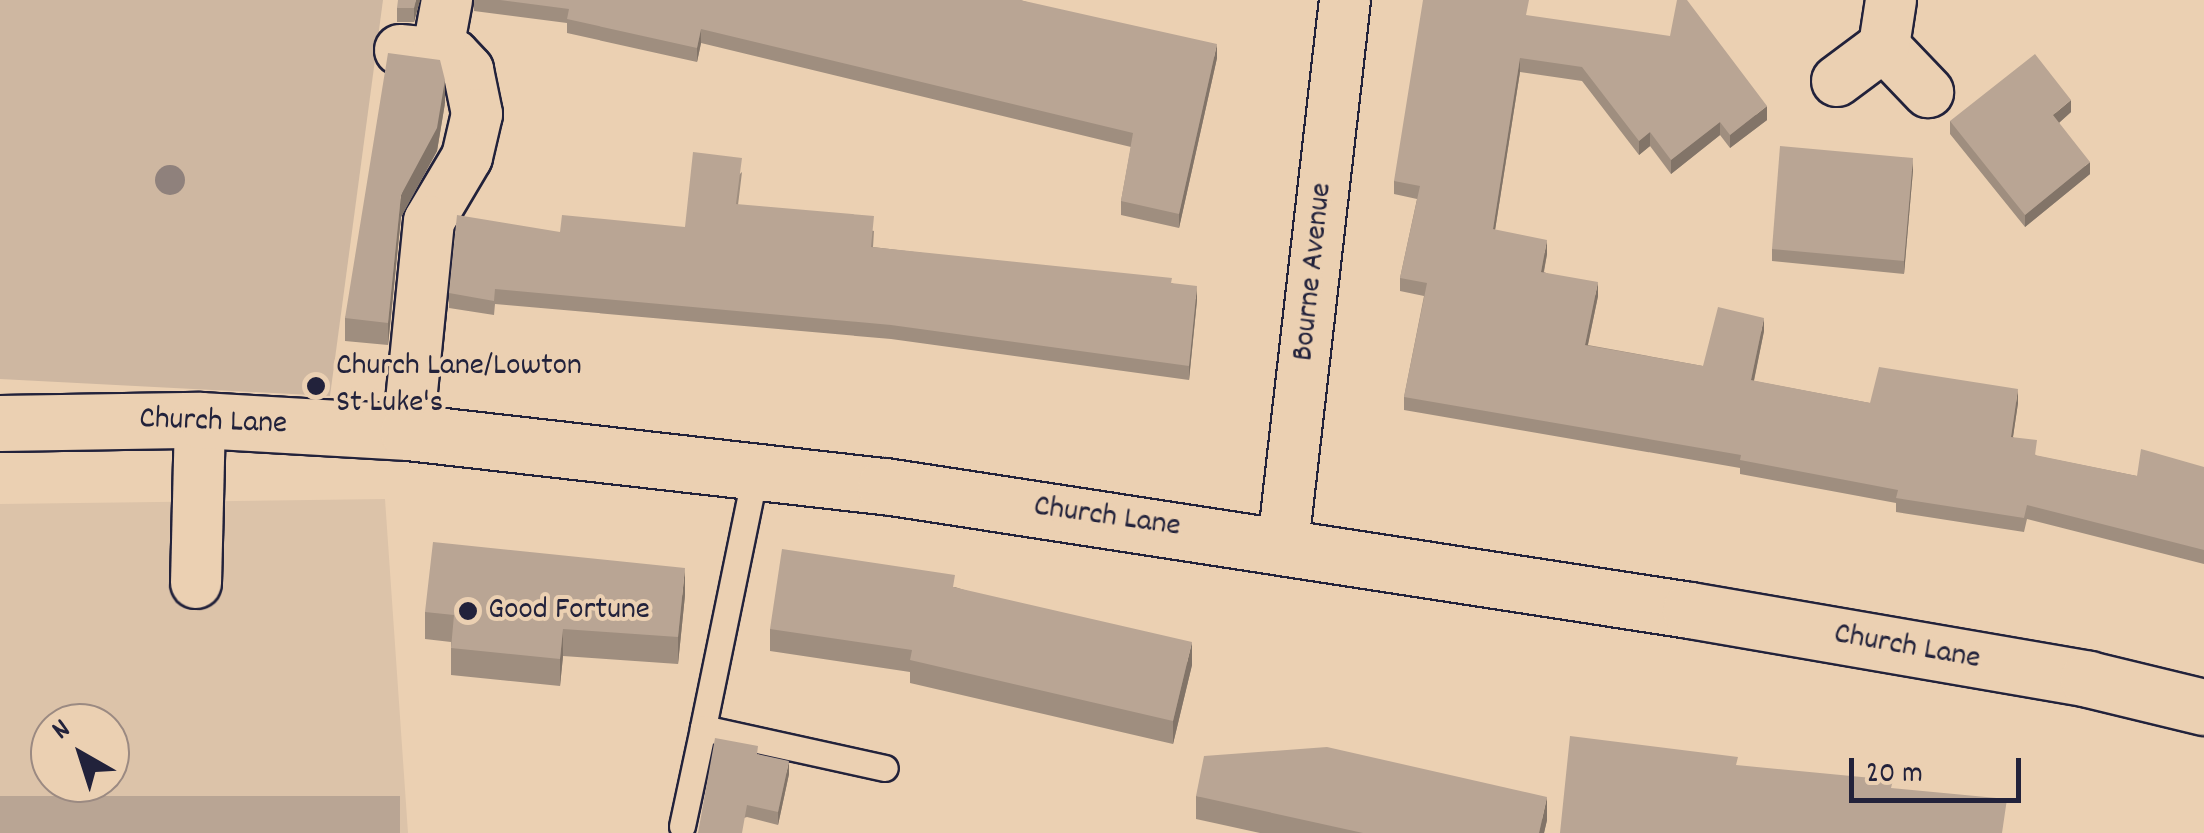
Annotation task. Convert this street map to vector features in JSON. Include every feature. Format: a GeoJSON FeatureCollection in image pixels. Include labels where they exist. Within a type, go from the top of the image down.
{"type":"FeatureCollection","features":[{"type":"Feature","properties":{"kind":"main road","name":"Church Lane"},"geometry":{"type":"LineString","coordinates":[[0,423],[200,420],[408,432],[756,470],[1283,544],[2069,676],[2204,707]]}},
{"type":"Feature","properties":{"kind":"street"},"geometry":{"type":"LineString","coordinates":[[408,432],[429,221],[466,157],[477,114],[468,70],[454,56],[419,52],[447,0]]}},
{"type":"Feature","properties":{"kind":"street","name":"Bourne Avenue"},"geometry":{"type":"LineString","coordinates":[[1283,544],[1345,0]]}},
{"type":"Feature","properties":{"kind":"street"},"geometry":{"type":"LineString","coordinates":[[1837,80],[1887,23],[1928,92]]}},
{"type":"Feature","properties":{"kind":"street"},"geometry":{"type":"LineString","coordinates":[[196,583],[200,420]]}},
{"type":"Feature","properties":{"kind":"lane"},"geometry":{"type":"LineString","coordinates":[[682,826],[756,470]]}},
{"type":"Feature","properties":{"kind":"lane"},"geometry":{"type":"LineString","coordinates":[[703,728],[885,768]]}},
{"type":"Feature","properties":{"kind":"shaded area"},"geometry":{"type":"Polygon","coordinates":[[[0,0],[383,0],[330,396],[0,379],[0,0]]]}},
{"type":"Feature","properties":{"kind":"shaded area"},"geometry":{"type":"Polygon","coordinates":[[[385,499],[408,833],[0,833],[0,504],[385,499]]]}},
{"type":"Feature","properties":{"kind":"building"},"geometry":{"type":"Polygon","coordinates":[[[398,0],[416,0],[414,8],[397,8],[398,0]]]}},
{"type":"Feature","properties":{"kind":"building"},"geometry":{"type":"Polygon","coordinates":[[[500,0],[1020,0],[1217,44],[1179,214],[1121,201],[1133,133],[701,29],[697,48],[567,19],[569,9],[500,0]]]}},
{"type":"Feature","properties":{"kind":"building"},"geometry":{"type":"Polygon","coordinates":[[[1423,0],[1529,0],[1526,15],[1670,36],[1677,0],[1687,0],[1767,106],[1730,135],[1720,122],[1671,160],[1650,132],[1639,141],[1582,67],[1520,58],[1493,229],[1547,240],[1541,272],[1598,282],[1585,345],[1703,366],[1718,307],[1764,318],[1751,380],[1870,403],[1879,367],[2018,389],[2011,437],[2037,440],[2035,455],[2137,476],[2141,449],[2204,467],[2204,550],[2027,505],[2024,518],[1896,498],[1898,490],[1740,460],[1741,455],[1404,397],[1427,283],[1400,278],[1420,186],[1394,181],[1423,0]]]}},
{"type":"Feature","properties":{"kind":"building"},"geometry":{"type":"Polygon","coordinates":[[[388,53],[440,60],[445,80],[437,128],[401,195],[388,323],[345,318],[388,53]]]}},
{"type":"Feature","properties":{"kind":"building"},"geometry":{"type":"Polygon","coordinates":[[[2035,54],[2071,100],[2053,115],[2090,162],[2025,215],[1950,121],[2035,54]]]}},
{"type":"Feature","properties":{"kind":"building"},"geometry":{"type":"Polygon","coordinates":[[[1780,146],[1913,158],[1904,261],[1772,249],[1780,146]]]}},
{"type":"Feature","properties":{"kind":"building"},"geometry":{"type":"Polygon","coordinates":[[[693,152],[742,158],[736,204],[874,216],[871,247],[1172,278],[1171,283],[1197,286],[1189,366],[891,325],[495,289],[494,301],[449,293],[457,215],[560,232],[562,215],[685,227],[693,152]]]}},
{"type":"Feature","properties":{"kind":"building"},"geometry":{"type":"Polygon","coordinates":[[[433,542],[685,568],[678,637],[563,629],[560,659],[451,648],[454,615],[425,612],[433,542]]]}},
{"type":"Feature","properties":{"kind":"building"},"geometry":{"type":"Polygon","coordinates":[[[782,549],[955,575],[953,587],[1192,642],[1173,721],[910,660],[912,650],[770,629],[782,549]]]}},
{"type":"Feature","properties":{"kind":"building"},"geometry":{"type":"Polygon","coordinates":[[[1570,736],[1738,757],[1736,765],[1893,780],[1891,788],[2007,799],[2002,833],[1560,833],[1570,736]]]}},
{"type":"Feature","properties":{"kind":"building"},"geometry":{"type":"Polygon","coordinates":[[[715,738],[758,746],[757,754],[789,761],[778,812],[747,805],[742,833],[698,833],[715,738]]]}},
{"type":"Feature","properties":{"kind":"building"},"geometry":{"type":"Polygon","coordinates":[[[1327,747],[1547,797],[1539,833],[1363,833],[1196,796],[1204,756],[1327,747]]]}},
{"type":"Feature","properties":{"kind":"building"},"geometry":{"type":"Polygon","coordinates":[[[0,796],[30,796],[30,803],[130,803],[130,796],[400,796],[400,833],[0,833],[0,796]]]}},
{"type":"Feature","properties":{"kind":"place","name":"Church Lane/Lowton St Luke's"},"geometry":{"type":"Point","coordinates":[316,386]}},
{"type":"Feature","properties":{"kind":"place","name":"Good Fortune"},"geometry":{"type":"Point","coordinates":[468,611]}}]}
